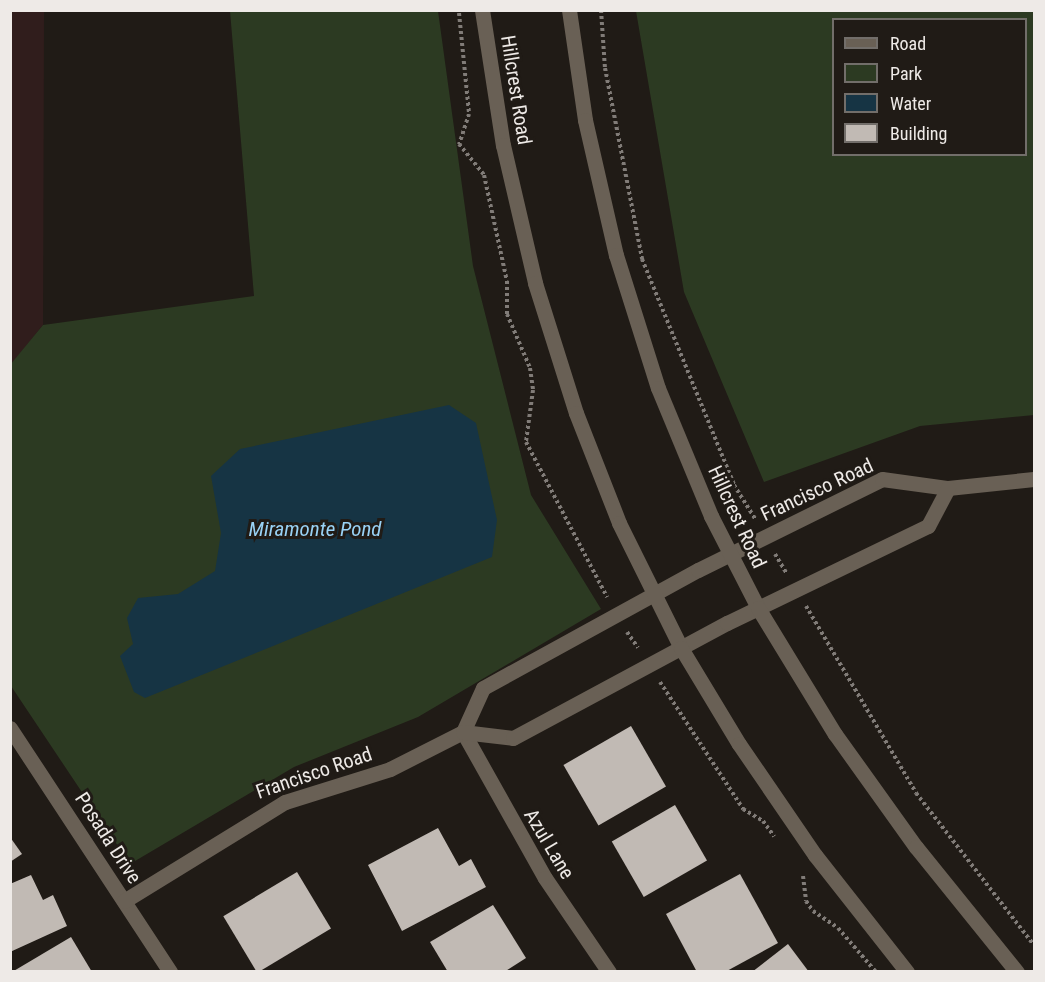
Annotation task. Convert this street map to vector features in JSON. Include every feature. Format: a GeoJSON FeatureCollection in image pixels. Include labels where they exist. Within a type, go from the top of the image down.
{"type":"FeatureCollection","features":[{"type":"Feature","properties":{"kind":"street","name":"Hillcrest Road"},"geometry":{"type":"LineString","coordinates":[[482,10],[503,146],[535,283],[588,447],[653,595],[681,648],[776,801],[907,972]]}},
{"type":"Feature","properties":{"kind":"street","name":"Hillcrest Road"},"geometry":{"type":"LineString","coordinates":[[569,10],[585,120],[616,255],[658,388],[730,555],[758,608],[856,764],[1017,972]]}},
{"type":"Feature","properties":{"kind":"street","name":"Francisco Road"},"geometry":{"type":"LineString","coordinates":[[124,901],[260,813],[390,769],[463,732],[483,688],[653,595],[882,479],[948,488],[1035,479]]}},
{"type":"Feature","properties":{"kind":"street"},"geometry":{"type":"LineString","coordinates":[[463,732],[513,738],[758,608],[928,526],[948,488]]}},
{"type":"Feature","properties":{"kind":"street","name":"Posada Drive"},"geometry":{"type":"LineString","coordinates":[[10,728],[170,972]]}},
{"type":"Feature","properties":{"kind":"street","name":"Azul Lane"},"geometry":{"type":"LineString","coordinates":[[463,732],[539,869],[609,972]]}},
{"type":"Feature","properties":{"kind":"path"},"geometry":{"type":"LineString","coordinates":[[601,10],[605,68],[642,259],[734,485],[916,793],[1035,945]]}},
{"type":"Feature","properties":{"kind":"shaded area"},"geometry":{"type":"Polygon","coordinates":[[[11,11],[44,11],[43,325],[11,365],[11,11]]]}},
{"type":"Feature","properties":{"kind":"green space"},"geometry":{"type":"Polygon","coordinates":[[[230,11],[438,11],[473,266],[531,495],[601,609],[418,717],[294,767],[130,864],[11,686],[10,365],[43,325],[254,296],[230,11]]]}},
{"type":"Feature","properties":{"kind":"green space"},"geometry":{"type":"Polygon","coordinates":[[[636,11],[1034,11],[1034,415],[920,426],[764,482],[684,292],[636,11]]]}},
{"type":"Feature","properties":{"kind":"water","name":"Miramonte Pond"},"geometry":{"type":"Polygon","coordinates":[[[449,405],[476,423],[497,520],[492,557],[145,698],[134,692],[120,656],[133,644],[127,618],[138,598],[178,594],[215,571],[221,533],[211,476],[240,449],[449,405]]]}},
{"type":"Feature","properties":{"kind":"building"},"geometry":{"type":"Polygon","coordinates":[[[631,726],[666,787],[598,826],[563,765],[631,726]]]}},
{"type":"Feature","properties":{"kind":"building"},"geometry":{"type":"Polygon","coordinates":[[[675,805],[707,860],[644,897],[612,842],[675,805]]]}},
{"type":"Feature","properties":{"kind":"building"},"geometry":{"type":"Polygon","coordinates":[[[438,828],[459,866],[471,859],[486,887],[402,931],[368,865],[438,828]]]}},
{"type":"Feature","properties":{"kind":"building"},"geometry":{"type":"Polygon","coordinates":[[[10,837],[22,854],[10,862],[10,837]]]}},
{"type":"Feature","properties":{"kind":"building"},"geometry":{"type":"Polygon","coordinates":[[[297,872],[331,929],[257,972],[223,916],[297,872]]]}},
{"type":"Feature","properties":{"kind":"building"},"geometry":{"type":"Polygon","coordinates":[[[740,874],[778,943],[725,972],[697,972],[666,914],[740,874]]]}},
{"type":"Feature","properties":{"kind":"building"},"geometry":{"type":"Polygon","coordinates":[[[31,875],[43,900],[53,895],[67,926],[10,952],[10,884],[31,875]]]}},
{"type":"Feature","properties":{"kind":"building"},"geometry":{"type":"Polygon","coordinates":[[[493,905],[526,958],[504,972],[448,972],[430,942],[493,905]]]}},
{"type":"Feature","properties":{"kind":"building"},"geometry":{"type":"Polygon","coordinates":[[[71,937],[92,972],[12,972],[71,937]]]}},
{"type":"Feature","properties":{"kind":"building"},"geometry":{"type":"Polygon","coordinates":[[[788,944],[809,972],[752,972],[788,944]]]}}]}
